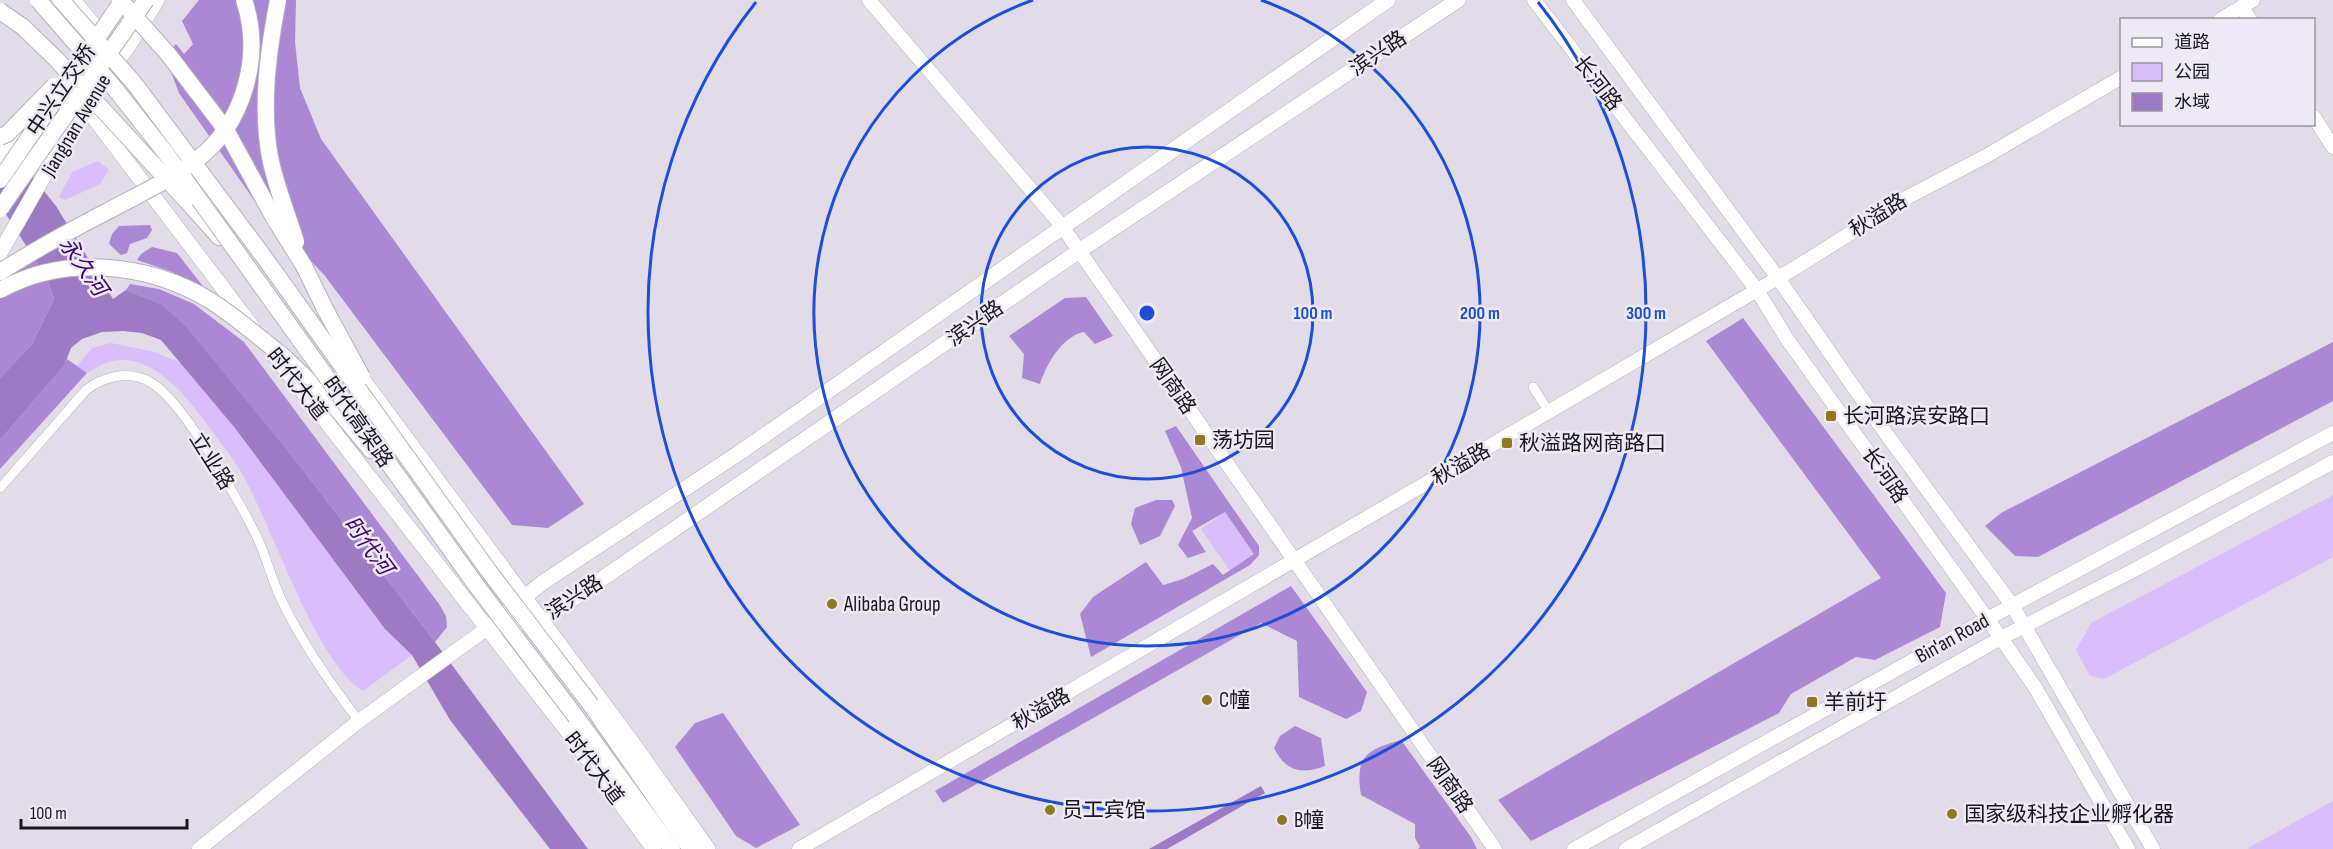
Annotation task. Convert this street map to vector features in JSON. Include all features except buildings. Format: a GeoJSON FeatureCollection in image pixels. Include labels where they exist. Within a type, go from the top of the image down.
{"type":"FeatureCollection","features":[{"type":"Feature","properties":{"kind":"highway","name":"时代高架路"},"geometry":{"type":"LineString","coordinates":[[38,0],[112,85],[262,287],[425,516],[672,849]]}},
{"type":"Feature","properties":{"kind":"highway","name":"时代高架路"},"geometry":{"type":"LineString","coordinates":[[61,0],[134,83],[264,257],[488,570],[591,705],[691,849]]}},
{"type":"Feature","properties":{"kind":"highway"},"geometry":{"type":"LineString","coordinates":[[119,0],[168,54],[226,130],[274,218],[304,266],[338,334],[405,454]]}},
{"type":"Feature","properties":{"kind":"highway","name":"中兴立交桥"},"geometry":{"type":"LineString","coordinates":[[0,180],[119,0]]}},
{"type":"Feature","properties":{"kind":"highway","name":"Jiangnan Avenue"},"geometry":{"type":"LineString","coordinates":[[0,209],[146,0]]}},
{"type":"Feature","properties":{"kind":"highway"},"geometry":{"type":"LineString","coordinates":[[0,272],[34,250],[156,186],[197,160],[215,143],[230,122],[250,75],[251,43],[244,0]]}},
{"type":"Feature","properties":{"kind":"highway"},"geometry":{"type":"LineString","coordinates":[[278,0],[271,39],[266,111],[271,161],[304,266]]}},
{"type":"Feature","properties":{"kind":"highway"},"geometry":{"type":"LineString","coordinates":[[0,10],[23,27],[56,59],[262,287]]}},
{"type":"Feature","properties":{"kind":"highway"},"geometry":{"type":"LineString","coordinates":[[3,147],[7,134],[78,63]]}},
{"type":"Feature","properties":{"kind":"highway"},"geometry":{"type":"LineString","coordinates":[[0,290],[15,281],[44,273],[72,268],[106,267],[142,272],[211,301],[284,357],[332,403],[425,516]]}},
{"type":"Feature","properties":{"kind":"main road"},"geometry":{"type":"LineString","coordinates":[[73,0],[118,57],[143,83],[542,620],[708,849]]}},
{"type":"Feature","properties":{"kind":"main road"},"geometry":{"type":"LineString","coordinates":[[3,147],[64,80],[96,28],[119,0]]}},
{"type":"Feature","properties":{"kind":"main road","name":"Jiangnan Avenue"},"geometry":{"type":"LineString","coordinates":[[0,253],[85,104],[157,0]]}},
{"type":"Feature","properties":{"kind":"main road","name":"网商路"},"geometry":{"type":"LineString","coordinates":[[869,0],[1062,226],[1495,849]]}},
{"type":"Feature","properties":{"kind":"main road","name":"滨兴路"},"geometry":{"type":"LineString","coordinates":[[199,849],[359,721],[459,650],[524,597],[742,451],[1388,0]]}},
{"type":"Feature","properties":{"kind":"main road","name":"滨兴路"},"geometry":{"type":"LineString","coordinates":[[486,629],[542,620],[1079,251],[1458,0]]}},
{"type":"Feature","properties":{"kind":"main road","name":"长河路"},"geometry":{"type":"LineString","coordinates":[[1534,0],[1757,290],[1786,339],[2001,638],[2035,687],[2128,849]]}},
{"type":"Feature","properties":{"kind":"main road","name":"长河路"},"geometry":{"type":"LineString","coordinates":[[1573,0],[1778,278],[1887,435],[2012,605],[2153,849]]}},
{"type":"Feature","properties":{"kind":"main road"},"geometry":{"type":"LineString","coordinates":[[2223,18],[2247,3],[2250,18]]}},
{"type":"Feature","properties":{"kind":"main road","name":"时代大道"},"geometry":{"type":"LineString","coordinates":[[0,10],[85,104],[486,629],[568,732],[654,849]]}},
{"type":"Feature","properties":{"kind":"main road","name":"秋溢路"},"geometry":{"type":"LineString","coordinates":[[799,849],[1778,278],[1908,196],[1988,155],[2120,78]]}},
{"type":"Feature","properties":{"kind":"main road"},"geometry":{"type":"LineString","coordinates":[[2315,120],[2333,147]]}},
{"type":"Feature","properties":{"kind":"main road","name":"Bin'an Road"},"geometry":{"type":"LineString","coordinates":[[1574,849],[2012,605],[2333,434]]}},
{"type":"Feature","properties":{"kind":"main road","name":"Bin'an Road"},"geometry":{"type":"LineString","coordinates":[[1626,849],[2001,638],[2148,563],[2333,462]]}},
{"type":"Feature","properties":{"kind":"street","name":"立业路"},"geometry":{"type":"LineString","coordinates":[[0,488],[86,390],[97,382],[124,375],[150,381],[169,398],[212,458],[256,536],[280,598],[318,669],[359,721]]}},
{"type":"Feature","properties":{"kind":"street"},"geometry":{"type":"LineString","coordinates":[[1533,387],[1548,412]]}},
{"type":"Feature","properties":{"kind":"green space"},"geometry":{"type":"Polygon","coordinates":[[[98,161],[109,170],[100,184],[65,200],[59,197],[72,172],[98,161]]]}},
{"type":"Feature","properties":{"kind":"green space"},"geometry":{"type":"Polygon","coordinates":[[[111,343],[155,352],[183,364],[235,428],[385,629],[412,655],[363,691],[345,675],[311,623],[240,470],[183,394],[162,375],[139,363],[126,360],[112,361],[87,373],[77,366],[92,348],[111,343]]]}},
{"type":"Feature","properties":{"kind":"green space"},"geometry":{"type":"Polygon","coordinates":[[[2333,495],[2333,557],[2104,679],[2090,676],[2076,650],[2091,623],[2333,495]]]}},
{"type":"Feature","properties":{"kind":"green space"},"geometry":{"type":"Polygon","coordinates":[[[1225,512],[1254,554],[1230,571],[1201,529],[1225,512]]]}},
{"type":"Feature","properties":{"kind":"green space"},"geometry":{"type":"Polygon","coordinates":[[[2333,801],[2333,849],[2248,848],[2333,801]]]}},
{"type":"Feature","properties":{"kind":"shaded area"},"geometry":{"type":"Polygon","coordinates":[[[199,0],[296,0],[295,42],[300,88],[321,139],[584,504],[548,528],[512,525],[325,276],[254,200],[179,93],[165,56],[176,44],[184,54],[193,44],[182,21],[199,0]]]}},
{"type":"Feature","properties":{"kind":"shaded area"},"geometry":{"type":"Polygon","coordinates":[[[150,225],[152,230],[147,238],[130,244],[127,253],[121,255],[109,244],[112,234],[119,226],[150,225]]]}},
{"type":"Feature","properties":{"kind":"shaded area"},"geometry":{"type":"Polygon","coordinates":[[[27,247],[47,278],[54,299],[32,344],[0,378],[0,298],[27,247]]]}},
{"type":"Feature","properties":{"kind":"shaded area"},"geometry":{"type":"Polygon","coordinates":[[[152,247],[177,253],[209,294],[172,272],[137,260],[141,254],[152,247]]]}},
{"type":"Feature","properties":{"kind":"shaded area"},"geometry":{"type":"Polygon","coordinates":[[[130,284],[159,289],[194,304],[244,342],[439,604],[446,616],[447,627],[435,642],[303,470],[172,315],[161,304],[126,290],[130,284]]]}},
{"type":"Feature","properties":{"kind":"shaded area"},"geometry":{"type":"Polygon","coordinates":[[[1086,297],[1113,336],[1095,344],[1084,332],[1076,335],[1056,352],[1040,384],[1022,378],[1024,354],[1009,336],[1065,298],[1086,297]]]}},
{"type":"Feature","properties":{"kind":"shaded area"},"geometry":{"type":"Polygon","coordinates":[[[1743,318],[1946,593],[1940,627],[1875,660],[1856,657],[1791,694],[1779,713],[1531,841],[1498,800],[1881,578],[1706,341],[1743,318]]]}},
{"type":"Feature","properties":{"kind":"shaded area"},"geometry":{"type":"Polygon","coordinates":[[[2333,342],[2333,401],[2038,557],[2015,556],[1985,526],[2001,513],[2333,342]]]}},
{"type":"Feature","properties":{"kind":"shaded area"},"geometry":{"type":"Polygon","coordinates":[[[67,359],[87,373],[0,469],[0,440],[64,366],[67,359]]]}},
{"type":"Feature","properties":{"kind":"shaded area"},"geometry":{"type":"Polygon","coordinates":[[[1176,426],[1259,546],[1259,555],[1250,565],[1091,657],[1080,614],[1093,597],[1146,562],[1163,585],[1183,579],[1213,564],[1223,575],[1254,554],[1225,512],[1192,531],[1206,552],[1188,558],[1178,545],[1192,518],[1181,467],[1165,431],[1176,426]]]}},
{"type":"Feature","properties":{"kind":"shaded area"},"geometry":{"type":"Polygon","coordinates":[[[1156,500],[1172,500],[1175,506],[1160,536],[1140,545],[1131,524],[1135,508],[1156,500]]]}},
{"type":"Feature","properties":{"kind":"shaded area"},"geometry":{"type":"Polygon","coordinates":[[[1291,586],[1367,692],[1361,711],[1346,719],[1299,697],[1297,641],[1261,623],[943,803],[935,791],[1291,586]]]}},
{"type":"Feature","properties":{"kind":"shaded area"},"geometry":{"type":"Polygon","coordinates":[[[723,713],[800,825],[756,848],[736,836],[675,747],[695,723],[723,713]]]}},
{"type":"Feature","properties":{"kind":"shaded area"},"geometry":{"type":"Polygon","coordinates":[[[1295,726],[1321,738],[1325,766],[1309,770],[1295,769],[1278,756],[1274,748],[1280,736],[1295,726]]]}},
{"type":"Feature","properties":{"kind":"shaded area"},"geometry":{"type":"Polygon","coordinates":[[[1401,740],[1471,837],[1477,849],[1418,849],[1420,847],[1415,838],[1415,824],[1361,795],[1360,771],[1366,757],[1379,747],[1401,740]]]}},
{"type":"Feature","properties":{"kind":"water","name":"永久河"},"geometry":{"type":"Polygon","coordinates":[[[0,136],[56,206],[113,299],[126,290],[161,304],[187,328],[303,470],[435,642],[588,849],[550,849],[450,720],[412,655],[385,629],[235,428],[161,340],[142,333],[123,331],[102,332],[82,339],[71,348],[64,366],[0,440],[0,378],[32,344],[54,299],[47,278],[0,205],[0,136]]]}},
{"type":"Feature","properties":{"kind":"water"},"geometry":{"type":"Polygon","coordinates":[[[1261,786],[1265,793],[1167,849],[1149,849],[1261,786]]]}},
{"type":"Feature","properties":{"kind":"place","name":"长河路滨安路口"},"geometry":{"type":"Point","coordinates":[1831,416]}},
{"type":"Feature","properties":{"kind":"place","name":"荡坊园"},"geometry":{"type":"Point","coordinates":[1200,440]}},
{"type":"Feature","properties":{"kind":"place","name":"秋溢路网商路口"},"geometry":{"type":"Point","coordinates":[1507,443]}},
{"type":"Feature","properties":{"kind":"place","name":"Alibaba Group"},"geometry":{"type":"Point","coordinates":[832,604]}},
{"type":"Feature","properties":{"kind":"place","name":"C幢"},"geometry":{"type":"Point","coordinates":[1207,700]}},
{"type":"Feature","properties":{"kind":"place","name":"羊前圩"},"geometry":{"type":"Point","coordinates":[1812,702]}},
{"type":"Feature","properties":{"kind":"place","name":"员工宾馆"},"geometry":{"type":"Point","coordinates":[1050,810]}},
{"type":"Feature","properties":{"kind":"place","name":"国家级科技企业孵化器"},"geometry":{"type":"Point","coordinates":[1952,814]}},
{"type":"Feature","properties":{"kind":"place","name":"B幢"},"geometry":{"type":"Point","coordinates":[1282,820]}},
{"type":"Feature","properties":{"kind":"water label","name":"时代河"},"geometry":{"type":"Point","coordinates":[369,545]}}]}
